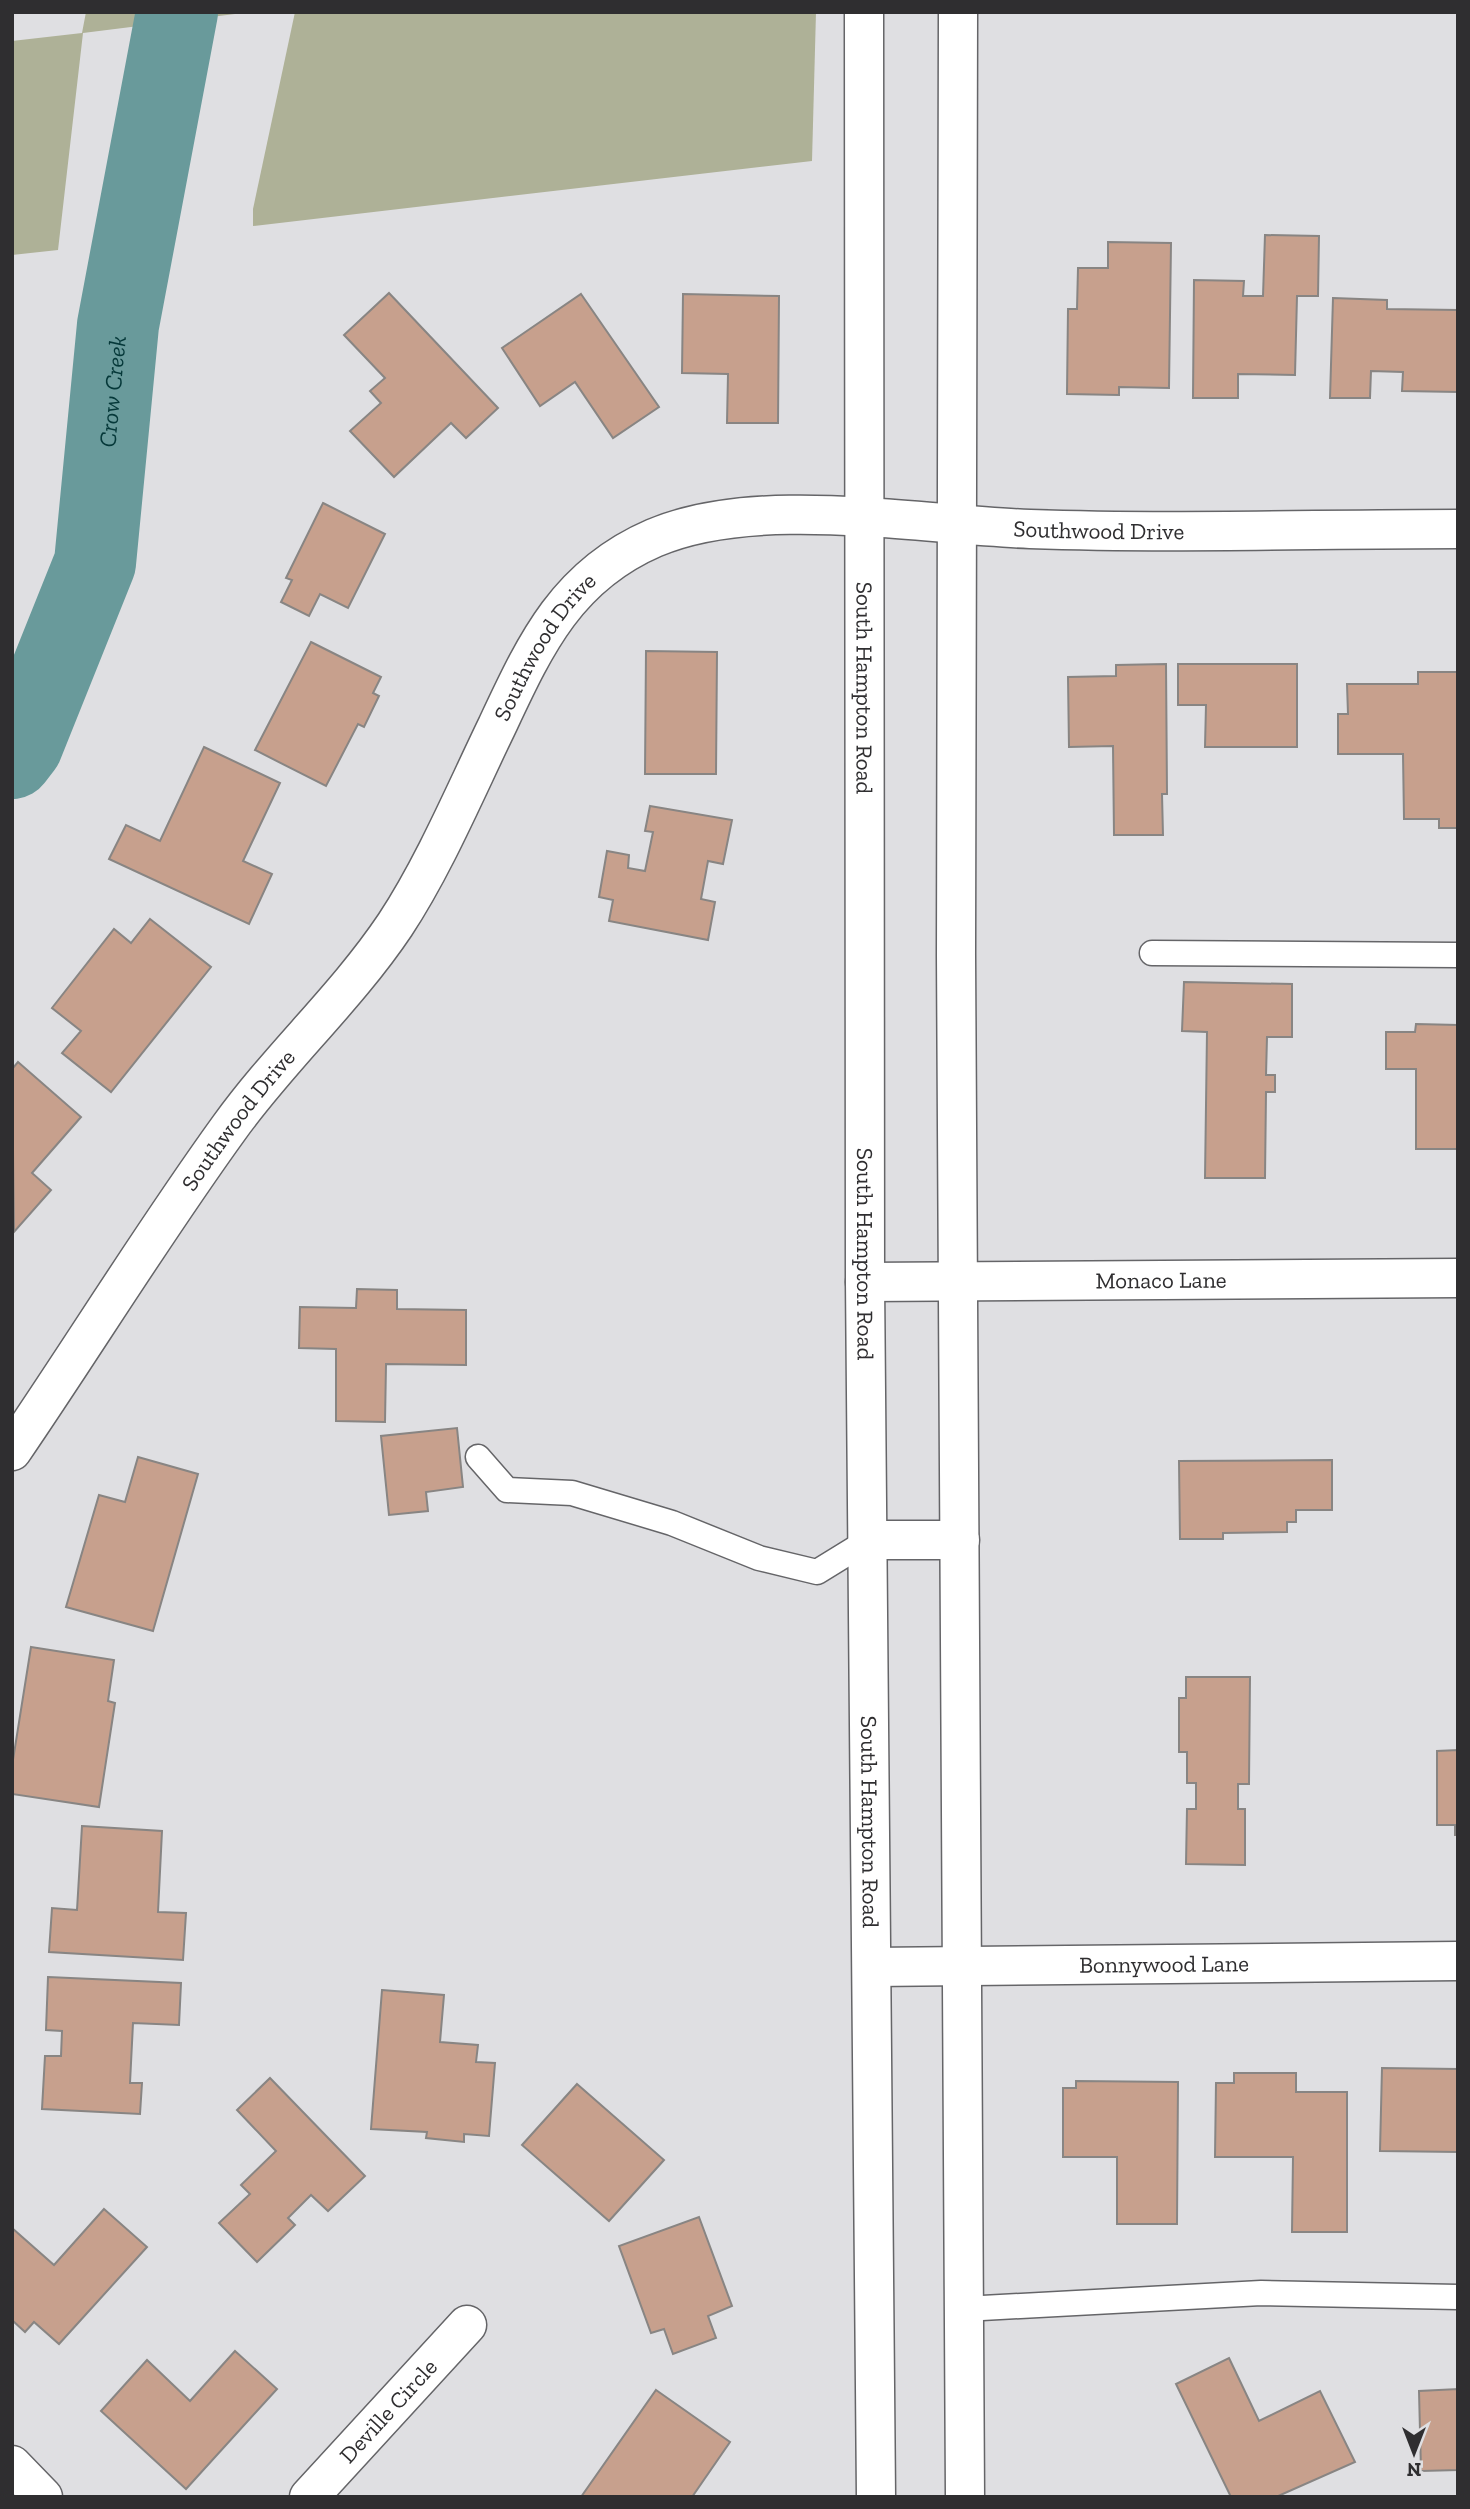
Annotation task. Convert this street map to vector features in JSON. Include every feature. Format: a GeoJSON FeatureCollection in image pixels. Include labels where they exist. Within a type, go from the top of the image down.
{"type":"FeatureCollection","features":[{"type":"Feature","properties":{"kind":"main road","name":"South Hampton Road"},"geometry":{"type":"LineString","coordinates":[[864,12],[865,1282],[876,2497]]}},
{"type":"Feature","properties":{"kind":"main road"},"geometry":{"type":"LineString","coordinates":[[958,12],[959,524],[956,941],[965,2497]]}},
{"type":"Feature","properties":{"kind":"main road","name":"Southwood Drive"},"geometry":{"type":"LineString","coordinates":[[12,1451],[231,1125],[366,967],[399,918],[458,806],[537,642],[571,595],[602,566],[655,537],[716,520],[810,515],[1031,529],[1458,529]]}},
{"type":"Feature","properties":{"kind":"main road","name":"Monaco Lane"},"geometry":{"type":"LineString","coordinates":[[865,1282],[958,1279],[1458,1278]]}},
{"type":"Feature","properties":{"kind":"main road"},"geometry":{"type":"LineString","coordinates":[[869,1540],[961,1540]]}},
{"type":"Feature","properties":{"kind":"main road","name":"Bonnywood Lane"},"geometry":{"type":"LineString","coordinates":[[872,1967],[1458,1961]]}},
{"type":"Feature","properties":{"kind":"main road","name":"Deville Circle"},"geometry":{"type":"LineString","coordinates":[[309,2497],[467,2325]]}},
{"type":"Feature","properties":{"kind":"main road"},"geometry":{"type":"LineString","coordinates":[[12,2465],[43,2497]]}},
{"type":"Feature","properties":{"kind":"lane"},"geometry":{"type":"LineString","coordinates":[[1152,953],[1458,955]]}},
{"type":"Feature","properties":{"kind":"lane"},"geometry":{"type":"LineString","coordinates":[[478,1457],[507,1490],[572,1493],[672,1523],[759,1558],[817,1572],[869,1540]]}},
{"type":"Feature","properties":{"kind":"lane"},"geometry":{"type":"LineString","coordinates":[[964,2309],[1261,2293],[1458,2297]]}},
{"type":"Feature","properties":{"kind":"green space"},"geometry":{"type":"Polygon","coordinates":[[[86,12],[251,12],[83,33],[58,250],[12,255],[12,41],[82,33],[86,12]]]}},
{"type":"Feature","properties":{"kind":"green space"},"geometry":{"type":"Polygon","coordinates":[[[295,12],[816,12],[812,161],[253,226],[253,209],[295,12]]]}},
{"type":"Feature","properties":{"kind":"building"},"geometry":{"type":"Polygon","coordinates":[[[1265,235],[1319,236],[1318,296],[1297,296],[1295,375],[1238,374],[1238,398],[1193,398],[1194,280],[1244,281],[1243,296],[1263,296],[1265,235]]]}},
{"type":"Feature","properties":{"kind":"building"},"geometry":{"type":"Polygon","coordinates":[[[1108,242],[1171,243],[1169,388],[1119,387],[1119,395],[1067,394],[1068,309],[1077,309],[1078,268],[1108,268],[1108,242]]]}},
{"type":"Feature","properties":{"kind":"building"},"geometry":{"type":"Polygon","coordinates":[[[389,293],[498,408],[466,438],[451,423],[394,477],[350,431],[381,403],[370,391],[385,378],[344,335],[389,293]]]}},
{"type":"Feature","properties":{"kind":"building"},"geometry":{"type":"Polygon","coordinates":[[[581,294],[659,407],[613,438],[575,382],[540,406],[502,348],[581,294]]]}},
{"type":"Feature","properties":{"kind":"building"},"geometry":{"type":"Polygon","coordinates":[[[683,294],[779,296],[778,423],[727,423],[728,374],[682,373],[683,294]]]}},
{"type":"Feature","properties":{"kind":"building"},"geometry":{"type":"Polygon","coordinates":[[[1333,298],[1387,300],[1387,309],[1458,310],[1458,392],[1402,391],[1403,372],[1371,371],[1370,398],[1330,398],[1333,298]]]}},
{"type":"Feature","properties":{"kind":"building"},"geometry":{"type":"Polygon","coordinates":[[[323,503],[385,534],[348,608],[320,594],[309,616],[281,602],[292,580],[286,578],[323,503]]]}},
{"type":"Feature","properties":{"kind":"building"},"geometry":{"type":"Polygon","coordinates":[[[311,642],[381,677],[373,693],[379,696],[364,727],[358,724],[326,786],[255,750],[311,642]]]}},
{"type":"Feature","properties":{"kind":"building"},"geometry":{"type":"Polygon","coordinates":[[[646,651],[717,652],[716,774],[645,774],[646,651]]]}},
{"type":"Feature","properties":{"kind":"building"},"geometry":{"type":"Polygon","coordinates":[[[1166,664],[1167,794],[1162,794],[1163,835],[1114,835],[1113,746],[1069,747],[1068,677],[1116,676],[1116,665],[1166,664]]]}},
{"type":"Feature","properties":{"kind":"building"},"geometry":{"type":"Polygon","coordinates":[[[1178,664],[1297,664],[1297,747],[1205,747],[1206,705],[1178,705],[1178,664]]]}},
{"type":"Feature","properties":{"kind":"building"},"geometry":{"type":"Polygon","coordinates":[[[1418,672],[1458,672],[1458,828],[1439,828],[1439,819],[1404,819],[1403,754],[1338,754],[1338,714],[1348,714],[1347,684],[1418,684],[1418,672]]]}},
{"type":"Feature","properties":{"kind":"building"},"geometry":{"type":"Polygon","coordinates":[[[204,747],[280,783],[243,861],[272,874],[249,924],[109,859],[126,825],[160,841],[204,747]]]}},
{"type":"Feature","properties":{"kind":"building"},"geometry":{"type":"Polygon","coordinates":[[[650,806],[732,820],[723,864],[708,861],[701,899],[715,902],[708,940],[609,921],[613,900],[599,897],[607,851],[629,855],[628,868],[645,871],[653,832],[645,831],[650,806]]]}},
{"type":"Feature","properties":{"kind":"building"},"geometry":{"type":"Polygon","coordinates":[[[150,919],[211,967],[111,1092],[62,1053],[81,1031],[52,1008],[114,929],[131,943],[150,919]]]}},
{"type":"Feature","properties":{"kind":"building"},"geometry":{"type":"Polygon","coordinates":[[[1184,982],[1292,984],[1292,1037],[1267,1037],[1266,1075],[1275,1075],[1275,1092],[1266,1092],[1265,1178],[1205,1178],[1207,1032],[1182,1031],[1184,982]]]}},
{"type":"Feature","properties":{"kind":"building"},"geometry":{"type":"Polygon","coordinates":[[[1416,1024],[1458,1025],[1458,1149],[1416,1149],[1416,1069],[1386,1069],[1386,1032],[1415,1032],[1416,1024]]]}},
{"type":"Feature","properties":{"kind":"building"},"geometry":{"type":"Polygon","coordinates":[[[18,1062],[81,1117],[32,1173],[51,1190],[14,1232],[12,1069],[18,1062]]]}},
{"type":"Feature","properties":{"kind":"building"},"geometry":{"type":"Polygon","coordinates":[[[357,1289],[397,1290],[397,1309],[466,1310],[466,1365],[386,1364],[385,1422],[336,1421],[336,1349],[299,1348],[300,1307],[356,1308],[357,1289]]]}},
{"type":"Feature","properties":{"kind":"building"},"geometry":{"type":"Polygon","coordinates":[[[457,1428],[463,1487],[426,1492],[428,1511],[389,1515],[381,1436],[457,1428]]]}},
{"type":"Feature","properties":{"kind":"building"},"geometry":{"type":"Polygon","coordinates":[[[138,1457],[198,1474],[153,1631],[66,1607],[99,1495],[125,1502],[138,1457]]]}},
{"type":"Feature","properties":{"kind":"building"},"geometry":{"type":"Polygon","coordinates":[[[1332,1460],[1332,1510],[1296,1510],[1296,1522],[1287,1522],[1287,1532],[1223,1533],[1223,1539],[1180,1539],[1179,1461],[1332,1460]]]}},
{"type":"Feature","properties":{"kind":"building"},"geometry":{"type":"Polygon","coordinates":[[[31,1647],[114,1660],[108,1701],[115,1703],[99,1807],[12,1794],[12,1766],[31,1647]]]}},
{"type":"Feature","properties":{"kind":"building"},"geometry":{"type":"Polygon","coordinates":[[[1186,1677],[1250,1677],[1249,1784],[1238,1784],[1238,1809],[1245,1809],[1245,1865],[1186,1864],[1187,1809],[1196,1809],[1196,1783],[1187,1783],[1187,1752],[1179,1752],[1179,1698],[1186,1698],[1186,1677]]]}},
{"type":"Feature","properties":{"kind":"building"},"geometry":{"type":"Polygon","coordinates":[[[1458,1750],[1458,1835],[1455,1835],[1455,1825],[1437,1825],[1437,1751],[1458,1750]]]}},
{"type":"Feature","properties":{"kind":"building"},"geometry":{"type":"Polygon","coordinates":[[[82,1826],[162,1831],[158,1912],[186,1913],[183,1960],[49,1952],[52,1908],[77,1910],[82,1826]]]}},
{"type":"Feature","properties":{"kind":"building"},"geometry":{"type":"Polygon","coordinates":[[[48,1977],[181,1983],[179,2025],[133,2023],[130,2083],[142,2083],[140,2114],[42,2109],[45,2056],[61,2056],[62,2031],[46,2030],[48,1977]]]}},
{"type":"Feature","properties":{"kind":"building"},"geometry":{"type":"Polygon","coordinates":[[[382,1990],[444,1995],[440,2042],[478,2045],[476,2062],[495,2063],[489,2136],[464,2134],[464,2142],[426,2138],[427,2132],[371,2129],[382,1990]]]}},
{"type":"Feature","properties":{"kind":"building"},"geometry":{"type":"Polygon","coordinates":[[[1382,2068],[1458,2069],[1458,2152],[1380,2151],[1382,2068]]]}},
{"type":"Feature","properties":{"kind":"building"},"geometry":{"type":"Polygon","coordinates":[[[1234,2073],[1296,2073],[1296,2092],[1347,2092],[1347,2232],[1292,2232],[1293,2157],[1215,2157],[1216,2083],[1234,2083],[1234,2073]]]}},
{"type":"Feature","properties":{"kind":"building"},"geometry":{"type":"Polygon","coordinates":[[[270,2078],[365,2176],[328,2211],[311,2195],[288,2218],[295,2225],[257,2262],[219,2223],[250,2194],[241,2185],[276,2151],[237,2110],[270,2078]]]}},
{"type":"Feature","properties":{"kind":"building"},"geometry":{"type":"Polygon","coordinates":[[[1076,2081],[1178,2082],[1177,2224],[1117,2224],[1117,2157],[1063,2157],[1063,2088],[1076,2088],[1076,2081]]]}},
{"type":"Feature","properties":{"kind":"building"},"geometry":{"type":"Polygon","coordinates":[[[577,2084],[664,2160],[609,2221],[522,2145],[577,2084]]]}},
{"type":"Feature","properties":{"kind":"building"},"geometry":{"type":"Polygon","coordinates":[[[104,2209],[147,2247],[59,2344],[34,2322],[25,2332],[12,2320],[12,2228],[54,2265],[104,2209]]]}},
{"type":"Feature","properties":{"kind":"building"},"geometry":{"type":"Polygon","coordinates":[[[699,2217],[732,2306],[708,2316],[716,2338],[673,2354],[664,2329],[651,2333],[619,2246],[699,2217]]]}},
{"type":"Feature","properties":{"kind":"building"},"geometry":{"type":"Polygon","coordinates":[[[235,2351],[277,2389],[186,2489],[101,2411],[147,2360],[190,2401],[235,2351]]]}},
{"type":"Feature","properties":{"kind":"building"},"geometry":{"type":"Polygon","coordinates":[[[1229,2358],[1259,2421],[1320,2391],[1355,2462],[1276,2497],[1231,2497],[1176,2384],[1229,2358]]]}},
{"type":"Feature","properties":{"kind":"building"},"geometry":{"type":"Polygon","coordinates":[[[1458,2389],[1458,2470],[1421,2471],[1419,2391],[1458,2389]]]}},
{"type":"Feature","properties":{"kind":"building"},"geometry":{"type":"Polygon","coordinates":[[[656,2390],[730,2442],[692,2497],[581,2497],[656,2390]]]}},
{"type":"Feature","properties":{"kind":"waterway","name":"Crow Creek"},"geometry":{"type":"LineString","coordinates":[[12,758],[22,745],[95,563],[118,325],[177,12]]}}]}
